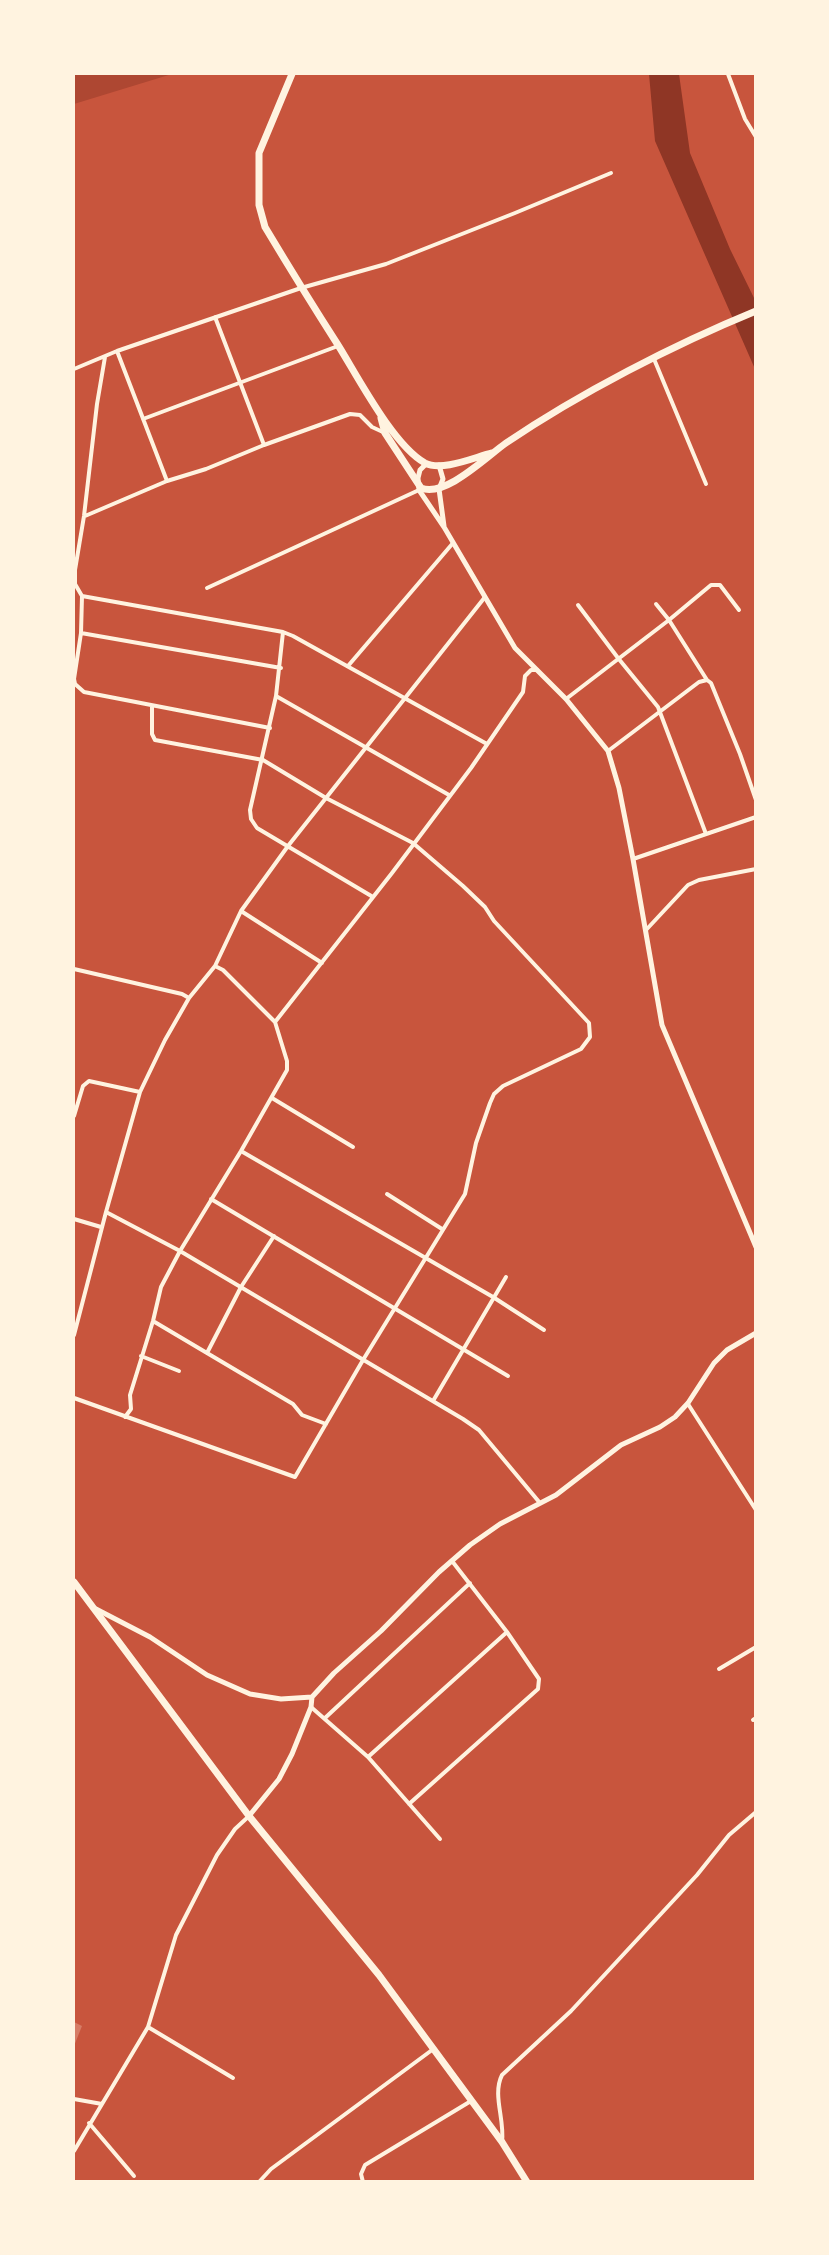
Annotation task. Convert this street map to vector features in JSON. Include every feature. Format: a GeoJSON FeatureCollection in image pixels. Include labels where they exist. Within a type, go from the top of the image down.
{"type":"FeatureCollection","features":[{"type":"Feature","properties":{"kind":"main road"},"geometry":{"type":"LineString","coordinates":[[292,74],[259,153],[257,184],[259,205],[265,227],[379,413],[406,446],[426,464],[462,462],[492,453]]}},
{"type":"Feature","properties":{"kind":"main road"},"geometry":{"type":"LineString","coordinates":[[379,413],[385,433],[418,487],[426,490],[439,489],[527,429],[620,376],[756,311]]}},
{"type":"Feature","properties":{"kind":"main road"},"geometry":{"type":"LineString","coordinates":[[74,1582],[249,1816],[379,1975],[432,2050],[502,2142],[526,2181]]}},
{"type":"Feature","properties":{"kind":"street"},"geometry":{"type":"LineString","coordinates":[[728,74],[745,119],[756,137]]}},
{"type":"Feature","properties":{"kind":"street"},"geometry":{"type":"LineString","coordinates":[[74,369],[117,351],[215,317],[302,288],[387,264],[611,173]]}},
{"type":"Feature","properties":{"kind":"street"},"geometry":{"type":"LineString","coordinates":[[215,317],[264,445]]}},
{"type":"Feature","properties":{"kind":"street"},"geometry":{"type":"LineString","coordinates":[[143,419],[338,346]]}},
{"type":"Feature","properties":{"kind":"street"},"geometry":{"type":"LineString","coordinates":[[117,351],[167,481]]}},
{"type":"Feature","properties":{"kind":"street"},"geometry":{"type":"LineString","coordinates":[[105,356],[74,576],[75,584],[82,596],[81,633],[74,679],[80,689],[270,728]]}},
{"type":"Feature","properties":{"kind":"street"},"geometry":{"type":"LineString","coordinates":[[654,359],[706,484]]}},
{"type":"Feature","properties":{"kind":"street"},"geometry":{"type":"LineString","coordinates":[[84,516],[167,481],[206,469],[264,445],[356,413],[366,419],[372,427],[385,433]]}},
{"type":"Feature","properties":{"kind":"street"},"geometry":{"type":"LineString","coordinates":[[426,464],[420,470],[418,487],[486,596],[515,648],[566,699],[608,751],[619,788],[633,859],[662,1025],[756,1247]]}},
{"type":"Feature","properties":{"kind":"street"},"geometry":{"type":"LineString","coordinates":[[439,465],[443,479],[439,489],[444,527]]}},
{"type":"Feature","properties":{"kind":"street"},"geometry":{"type":"LineString","coordinates":[[207,588],[418,487]]}},
{"type":"Feature","properties":{"kind":"street"},"geometry":{"type":"LineString","coordinates":[[348,666],[453,543]]}},
{"type":"Feature","properties":{"kind":"street"},"geometry":{"type":"LineString","coordinates":[[566,699],[711,585],[720,585],[739,610]]}},
{"type":"Feature","properties":{"kind":"street"},"geometry":{"type":"LineString","coordinates":[[82,596],[283,632],[487,744]]}},
{"type":"Feature","properties":{"kind":"street"},"geometry":{"type":"LineString","coordinates":[[74,1335],[101,1227],[140,1092],[165,1040],[189,998],[215,966],[241,911],[288,846],[486,596]]}},
{"type":"Feature","properties":{"kind":"street"},"geometry":{"type":"LineString","coordinates":[[656,604],[669,620],[706,680],[711,683],[756,801]]}},
{"type":"Feature","properties":{"kind":"street"},"geometry":{"type":"LineString","coordinates":[[578,605],[658,707],[706,834]]}},
{"type":"Feature","properties":{"kind":"street"},"geometry":{"type":"LineString","coordinates":[[283,632],[281,668],[263,760],[250,805],[251,819],[257,828],[373,897]]}},
{"type":"Feature","properties":{"kind":"street"},"geometry":{"type":"LineString","coordinates":[[81,633],[281,668]]}},
{"type":"Feature","properties":{"kind":"street"},"geometry":{"type":"LineString","coordinates":[[275,1022],[471,768],[523,692],[525,676],[531,670],[537,670]]}},
{"type":"Feature","properties":{"kind":"street"},"geometry":{"type":"LineString","coordinates":[[608,751],[699,682],[706,680]]}},
{"type":"Feature","properties":{"kind":"street"},"geometry":{"type":"LineString","coordinates":[[276,696],[449,795]]}},
{"type":"Feature","properties":{"kind":"street"},"geometry":{"type":"LineString","coordinates":[[74,1398],[295,1477],[299,1474],[363,1360],[465,1194],[476,1143],[494,1094],[503,1086],[581,1049],[590,1037],[589,1023],[494,921],[485,907],[413,843],[326,798],[263,760],[155,740],[152,734],[152,705]]}},
{"type":"Feature","properties":{"kind":"street"},"geometry":{"type":"LineString","coordinates":[[633,859],[756,817]]}},
{"type":"Feature","properties":{"kind":"street"},"geometry":{"type":"LineString","coordinates":[[646,930],[688,885],[699,880],[756,869]]}},
{"type":"Feature","properties":{"kind":"street"},"geometry":{"type":"LineString","coordinates":[[241,911],[322,963]]}},
{"type":"Feature","properties":{"kind":"street"},"geometry":{"type":"LineString","coordinates":[[125,1416],[131,1409],[130,1395],[161,1287],[180,1251],[272,1098],[287,1066],[275,1022],[223,970],[215,966]]}},
{"type":"Feature","properties":{"kind":"street"},"geometry":{"type":"LineString","coordinates":[[74,969],[182,994],[189,998]]}},
{"type":"Feature","properties":{"kind":"street"},"geometry":{"type":"LineString","coordinates":[[74,1116],[83,1086],[89,1081],[140,1092]]}},
{"type":"Feature","properties":{"kind":"street"},"geometry":{"type":"LineString","coordinates":[[272,1098],[353,1147]]}},
{"type":"Feature","properties":{"kind":"street"},"geometry":{"type":"LineString","coordinates":[[241,1151],[494,1297],[544,1330]]}},
{"type":"Feature","properties":{"kind":"street"},"geometry":{"type":"LineString","coordinates":[[387,1194],[442,1229]]}},
{"type":"Feature","properties":{"kind":"street"},"geometry":{"type":"LineString","coordinates":[[212,1199],[508,1376]]}},
{"type":"Feature","properties":{"kind":"street"},"geometry":{"type":"LineString","coordinates":[[106,1212],[180,1251],[479,1430],[540,1503]]}},
{"type":"Feature","properties":{"kind":"street"},"geometry":{"type":"LineString","coordinates":[[74,1219],[101,1227]]}},
{"type":"Feature","properties":{"kind":"street"},"geometry":{"type":"LineString","coordinates":[[207,1353],[241,1287],[274,1236]]}},
{"type":"Feature","properties":{"kind":"street"},"geometry":{"type":"LineString","coordinates":[[433,1401],[506,1277]]}},
{"type":"Feature","properties":{"kind":"street"},"geometry":{"type":"LineString","coordinates":[[153,1321],[293,1404],[302,1415],[326,1424]]}},
{"type":"Feature","properties":{"kind":"street"},"geometry":{"type":"LineString","coordinates":[[74,2151],[148,2027],[176,1935],[217,1855],[235,1829],[249,1816],[279,1779],[311,1707],[312,1697],[334,1673],[470,1545],[500,1524],[556,1495],[621,1445],[675,1417],[688,1403],[714,1363],[727,1350],[756,1333]]}},
{"type":"Feature","properties":{"kind":"street"},"geometry":{"type":"LineString","coordinates":[[141,1356],[179,1371]]}},
{"type":"Feature","properties":{"kind":"street"},"geometry":{"type":"LineString","coordinates":[[688,1403],[756,1510]]}},
{"type":"Feature","properties":{"kind":"street"},"geometry":{"type":"LineString","coordinates":[[409,1804],[538,1689],[539,1679],[470,1582],[451,1561]]}},
{"type":"Feature","properties":{"kind":"street"},"geometry":{"type":"LineString","coordinates":[[325,1718],[470,1582]]}},
{"type":"Feature","properties":{"kind":"street"},"geometry":{"type":"LineString","coordinates":[[94,1608],[150,1638],[207,1675],[250,1694],[281,1699],[312,1697]]}},
{"type":"Feature","properties":{"kind":"street"},"geometry":{"type":"LineString","coordinates":[[368,1757],[507,1632]]}},
{"type":"Feature","properties":{"kind":"street"},"geometry":{"type":"LineString","coordinates":[[719,1669],[756,1647]]}},
{"type":"Feature","properties":{"kind":"street"},"geometry":{"type":"LineString","coordinates":[[311,1707],[368,1757],[440,1839]]}},
{"type":"Feature","properties":{"kind":"street"},"geometry":{"type":"LineString","coordinates":[[502,2142],[504,2128],[497,2088],[502,2075],[571,2011],[698,1875],[729,1835],[756,1812]]}},
{"type":"Feature","properties":{"kind":"street"},"geometry":{"type":"LineString","coordinates":[[148,2027],[233,2078]]}},
{"type":"Feature","properties":{"kind":"street"},"geometry":{"type":"LineString","coordinates":[[259,2181],[271,2169],[432,2050]]}},
{"type":"Feature","properties":{"kind":"street"},"geometry":{"type":"LineString","coordinates":[[74,2099],[102,2104]]}},
{"type":"Feature","properties":{"kind":"street"},"geometry":{"type":"LineString","coordinates":[[363,2181],[361,2174],[365,2165],[471,2101]]}},
{"type":"Feature","properties":{"kind":"street"},"geometry":{"type":"LineString","coordinates":[[89,2123],[134,2176]]}},
{"type":"Feature","properties":{"kind":"shaded area"},"geometry":{"type":"Polygon","coordinates":[[[74,74],[172,74],[74,104],[74,74]]]}},
{"type":"Feature","properties":{"kind":"shaded area"},"geometry":{"type":"Polygon","coordinates":[[[649,74],[679,74],[690,153],[730,249],[755,300],[755,369],[655,141],[649,74]]]}},
{"type":"Feature","properties":{"kind":"building"},"geometry":{"type":"Polygon","coordinates":[[[74,2022],[82,2026],[74,2046],[74,2022]]]}}]}
